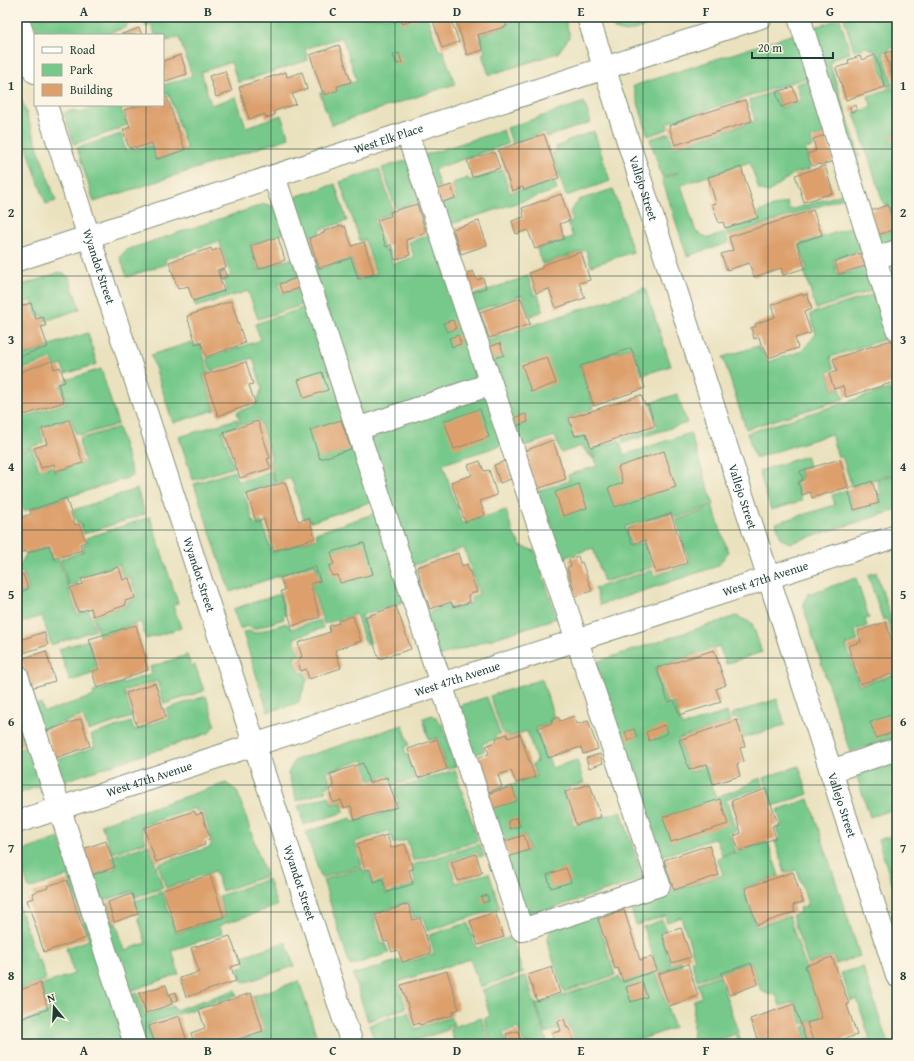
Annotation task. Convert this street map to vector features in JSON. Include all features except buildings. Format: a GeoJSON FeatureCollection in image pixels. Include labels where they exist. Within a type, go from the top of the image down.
{"type":"FeatureCollection","features":[{"type":"Feature","properties":{"kind":"street"},"geometry":{"type":"LineString","coordinates":[[17,17],[34,69]]}},
{"type":"Feature","properties":{"kind":"street","name":"Vallejo Street"},"geometry":{"type":"LineString","coordinates":[[588,17],[897,976]]}},
{"type":"Feature","properties":{"kind":"street","name":"West Elk Place"},"geometry":{"type":"LineString","coordinates":[[17,260],[761,17]]}},
{"type":"Feature","properties":{"kind":"street"},"geometry":{"type":"LineString","coordinates":[[799,17],[897,329]]}},
{"type":"Feature","properties":{"kind":"street","name":"Wyandot Street"},"geometry":{"type":"LineString","coordinates":[[46,106],[352,1044]]}},
{"type":"Feature","properties":{"kind":"street"},"geometry":{"type":"LineString","coordinates":[[274,176],[522,930],[658,885],[407,133]]}},
{"type":"Feature","properties":{"kind":"street"},"geometry":{"type":"LineString","coordinates":[[874,258],[897,251]]}},
{"type":"Feature","properties":{"kind":"street"},"geometry":{"type":"LineString","coordinates":[[357,429],[491,384]]}},
{"type":"Feature","properties":{"kind":"street","name":"West 47th Avenue"},"geometry":{"type":"LineString","coordinates":[[17,822],[897,536]]}},
{"type":"Feature","properties":{"kind":"street"},"geometry":{"type":"LineString","coordinates":[[17,675],[135,1044]]}},
{"type":"Feature","properties":{"kind":"street"},"geometry":{"type":"LineString","coordinates":[[831,771],[897,749]]}},
{"type":"Feature","properties":{"kind":"green space"},"geometry":{"type":"Polygon","coordinates":[[[32,17],[97,17],[98,19],[105,17],[427,17],[439,51],[443,50],[455,84],[331,125],[320,93],[357,81],[342,37],[305,49],[308,60],[238,83],[231,62],[201,72],[211,105],[236,97],[246,127],[281,115],[289,138],[94,202],[77,148],[121,134],[126,151],[151,145],[156,160],[187,150],[169,94],[164,95],[164,85],[192,76],[179,37],[164,42],[164,34],[155,34],[152,25],[146,27],[143,19],[126,24],[127,27],[105,34],[38,34],[32,17]]]}},
{"type":"Feature","properties":{"kind":"green space"},"geometry":{"type":"Polygon","coordinates":[[[510,17],[564,17],[570,36],[558,53],[489,75],[482,54],[485,52],[480,35],[507,26],[507,23],[512,21],[510,17]]]}},
{"type":"Feature","properties":{"kind":"green space"},"geometry":{"type":"Polygon","coordinates":[[[610,17],[664,17],[662,21],[627,32],[614,29],[610,17]]]}},
{"type":"Feature","properties":{"kind":"green space"},"geometry":{"type":"Polygon","coordinates":[[[893,17],[897,39],[896,42],[892,43],[893,48],[883,52],[893,85],[887,87],[875,51],[866,47],[854,51],[844,18],[893,17]]]}},
{"type":"Feature","properties":{"kind":"green space"},"geometry":{"type":"Polygon","coordinates":[[[840,19],[850,53],[834,58],[830,64],[860,157],[851,160],[809,29],[840,19]]]}},
{"type":"Feature","properties":{"kind":"green space"},"geometry":{"type":"Polygon","coordinates":[[[794,34],[808,77],[667,123],[668,129],[648,136],[633,86],[794,34]]]}},
{"type":"Feature","properties":{"kind":"green space"},"geometry":{"type":"Polygon","coordinates":[[[808,80],[825,134],[811,138],[813,147],[805,149],[810,169],[793,174],[769,192],[759,190],[750,162],[681,185],[696,232],[708,238],[725,233],[728,243],[687,256],[662,179],[678,173],[677,172],[662,177],[650,139],[669,133],[674,147],[755,121],[749,100],[775,91],[781,108],[801,101],[796,84],[808,80]]]}},
{"type":"Feature","properties":{"kind":"green space"},"geometry":{"type":"Polygon","coordinates":[[[17,86],[56,201],[46,204],[17,119],[17,86]]]}},
{"type":"Feature","properties":{"kind":"green space"},"geometry":{"type":"Polygon","coordinates":[[[894,87],[897,97],[897,229],[888,204],[884,205],[854,113],[872,107],[868,96],[894,87]]]}},
{"type":"Feature","properties":{"kind":"green space"},"geometry":{"type":"Polygon","coordinates":[[[584,102],[591,122],[547,137],[545,132],[512,143],[507,128],[584,102]]]}},
{"type":"Feature","properties":{"kind":"green space"},"geometry":{"type":"Polygon","coordinates":[[[99,106],[131,106],[121,109],[127,125],[119,128],[120,129],[74,144],[64,113],[75,110],[76,113],[99,106]]]}},
{"type":"Feature","properties":{"kind":"green space"},"geometry":{"type":"Polygon","coordinates":[[[503,130],[508,144],[434,169],[440,187],[433,189],[422,156],[503,130]]]}},
{"type":"Feature","properties":{"kind":"green space"},"geometry":{"type":"Polygon","coordinates":[[[594,131],[610,181],[566,196],[552,153],[557,151],[556,147],[566,143],[566,141],[594,131]]]}},
{"type":"Feature","properties":{"kind":"green space"},"geometry":{"type":"Polygon","coordinates":[[[408,160],[502,445],[443,464],[462,524],[506,510],[513,533],[521,546],[535,551],[557,618],[439,656],[425,613],[450,605],[452,610],[472,603],[471,597],[479,594],[464,548],[411,566],[291,198],[335,184],[347,221],[320,230],[320,233],[309,237],[319,269],[351,259],[358,280],[376,274],[365,240],[360,241],[340,182],[379,169],[393,210],[389,211],[390,214],[374,220],[385,251],[389,250],[393,264],[414,257],[409,242],[428,235],[417,202],[396,209],[382,168],[408,160]]]}},
{"type":"Feature","properties":{"kind":"green space"},"geometry":{"type":"Polygon","coordinates":[[[502,170],[510,193],[523,189],[524,191],[554,181],[557,190],[445,226],[438,205],[457,199],[452,183],[468,178],[469,181],[502,170]]]}},
{"type":"Feature","properties":{"kind":"green space"},"geometry":{"type":"Polygon","coordinates":[[[613,189],[633,252],[591,266],[586,250],[542,264],[537,249],[573,237],[568,223],[573,221],[570,212],[579,200],[613,189]]]}},
{"type":"Feature","properties":{"kind":"green space"},"geometry":{"type":"Polygon","coordinates":[[[843,194],[844,198],[728,236],[726,230],[760,219],[758,212],[787,202],[790,210],[843,194]]]}},
{"type":"Feature","properties":{"kind":"green space"},"geometry":{"type":"Polygon","coordinates":[[[265,204],[277,207],[285,233],[250,245],[258,270],[293,258],[299,276],[278,283],[282,294],[303,288],[308,303],[258,319],[248,291],[196,307],[194,302],[227,291],[223,279],[231,276],[219,241],[165,259],[166,264],[127,277],[120,257],[126,250],[265,204]]]}},
{"type":"Feature","properties":{"kind":"green space"},"geometry":{"type":"Polygon","coordinates":[[[853,227],[861,250],[833,260],[838,276],[866,267],[874,290],[816,309],[804,270],[807,269],[799,244],[853,227]]]}},
{"type":"Feature","properties":{"kind":"green space"},"geometry":{"type":"Polygon","coordinates":[[[897,229],[897,247],[877,253],[872,237],[897,229]]]}},
{"type":"Feature","properties":{"kind":"green space"},"geometry":{"type":"Polygon","coordinates":[[[60,272],[69,277],[80,309],[45,321],[43,315],[37,317],[32,300],[17,305],[17,287],[60,272]]]}},
{"type":"Feature","properties":{"kind":"green space"},"geometry":{"type":"Polygon","coordinates":[[[528,276],[534,295],[538,294],[543,311],[530,316],[522,295],[473,312],[468,297],[528,276]]]}},
{"type":"Feature","properties":{"kind":"green space"},"geometry":{"type":"Polygon","coordinates":[[[645,288],[671,366],[642,375],[632,347],[580,365],[594,408],[567,418],[574,439],[585,435],[594,460],[581,446],[561,453],[555,436],[517,449],[482,342],[645,288]]]}},
{"type":"Feature","properties":{"kind":"green space"},"geometry":{"type":"Polygon","coordinates":[[[875,294],[889,338],[830,357],[834,370],[828,372],[833,390],[840,388],[844,399],[746,429],[723,357],[758,346],[760,351],[763,351],[767,362],[802,351],[816,334],[810,314],[875,294]]]}},
{"type":"Feature","properties":{"kind":"green space"},"geometry":{"type":"Polygon","coordinates":[[[312,305],[376,500],[311,522],[309,517],[304,519],[291,478],[276,483],[269,460],[272,459],[259,419],[241,425],[237,412],[256,405],[262,388],[253,358],[211,371],[207,358],[261,340],[255,324],[312,305]]]}},
{"type":"Feature","properties":{"kind":"green space"},"geometry":{"type":"Polygon","coordinates":[[[88,333],[97,364],[65,374],[62,365],[55,367],[52,359],[17,371],[17,358],[50,347],[50,345],[88,333]]]}},
{"type":"Feature","properties":{"kind":"green space"},"geometry":{"type":"Polygon","coordinates":[[[192,342],[194,346],[200,344],[209,373],[203,375],[215,410],[173,423],[151,355],[192,342]]]}},
{"type":"Feature","properties":{"kind":"green space"},"geometry":{"type":"Polygon","coordinates":[[[101,369],[118,424],[80,436],[79,433],[76,434],[70,418],[40,428],[44,443],[17,451],[17,400],[23,417],[66,403],[60,385],[67,383],[66,380],[101,369]]]}},
{"type":"Feature","properties":{"kind":"green space"},"geometry":{"type":"Polygon","coordinates":[[[889,389],[890,392],[897,390],[897,472],[852,487],[842,456],[838,457],[831,434],[755,458],[747,433],[889,389]]]}},
{"type":"Feature","properties":{"kind":"green space"},"geometry":{"type":"Polygon","coordinates":[[[677,394],[687,423],[623,443],[622,439],[658,427],[650,403],[677,394]]]}},
{"type":"Feature","properties":{"kind":"green space"},"geometry":{"type":"Polygon","coordinates":[[[237,419],[239,425],[222,431],[234,467],[193,480],[179,437],[237,419]]]}},
{"type":"Feature","properties":{"kind":"green space"},"geometry":{"type":"Polygon","coordinates":[[[118,427],[133,476],[24,511],[17,489],[17,453],[32,448],[39,470],[53,466],[55,472],[85,462],[79,442],[81,441],[80,439],[118,427]]]}},
{"type":"Feature","properties":{"kind":"green space"},"geometry":{"type":"Polygon","coordinates":[[[690,433],[714,505],[674,518],[672,512],[625,527],[631,546],[644,542],[652,567],[604,582],[593,548],[554,561],[532,493],[569,481],[568,475],[597,466],[592,449],[619,440],[624,455],[690,433]]]}},
{"type":"Feature","properties":{"kind":"green space"},"geometry":{"type":"Polygon","coordinates":[[[806,456],[809,466],[799,469],[802,479],[796,481],[802,501],[771,510],[759,471],[806,456]]]}},
{"type":"Feature","properties":{"kind":"green space"},"geometry":{"type":"Polygon","coordinates":[[[234,471],[238,482],[271,471],[275,483],[244,493],[254,524],[262,522],[272,552],[317,538],[316,533],[379,512],[409,600],[362,615],[371,643],[366,645],[356,614],[324,624],[311,584],[321,581],[315,564],[230,592],[194,484],[234,471]]]}},
{"type":"Feature","properties":{"kind":"green space"},"geometry":{"type":"Polygon","coordinates":[[[897,474],[897,510],[790,543],[781,539],[776,523],[835,505],[832,495],[847,490],[854,511],[880,503],[878,495],[881,494],[877,480],[897,474]]]}},
{"type":"Feature","properties":{"kind":"green space"},"geometry":{"type":"Polygon","coordinates":[[[137,489],[145,514],[84,534],[80,522],[77,523],[73,510],[137,489]]]}},
{"type":"Feature","properties":{"kind":"green space"},"geometry":{"type":"Polygon","coordinates":[[[713,507],[728,552],[718,566],[600,605],[595,588],[652,570],[654,576],[690,564],[676,520],[713,507]]]}},
{"type":"Feature","properties":{"kind":"green space"},"geometry":{"type":"Polygon","coordinates":[[[150,517],[178,603],[173,605],[181,628],[146,639],[141,622],[99,636],[93,616],[128,605],[127,602],[137,598],[130,576],[124,578],[119,564],[78,578],[79,583],[69,586],[61,559],[84,551],[83,545],[88,543],[86,538],[150,517]]]}},
{"type":"Feature","properties":{"kind":"green space"},"geometry":{"type":"Polygon","coordinates":[[[48,547],[53,561],[59,559],[77,614],[89,611],[95,630],[51,645],[42,616],[17,624],[17,594],[29,590],[23,572],[17,574],[17,571],[26,554],[48,547]]]}},
{"type":"Feature","properties":{"kind":"green space"},"geometry":{"type":"Polygon","coordinates":[[[876,572],[897,637],[897,652],[887,619],[883,620],[868,575],[876,572]]]}},
{"type":"Feature","properties":{"kind":"green space"},"geometry":{"type":"Polygon","coordinates":[[[856,578],[869,618],[865,619],[867,626],[855,630],[858,641],[846,645],[859,685],[897,674],[897,737],[850,752],[803,606],[808,594],[856,578]]]}},
{"type":"Feature","properties":{"kind":"green space"},"geometry":{"type":"Polygon","coordinates":[[[280,594],[286,615],[283,616],[284,619],[254,629],[247,626],[240,629],[233,609],[280,594]]]}},
{"type":"Feature","properties":{"kind":"green space"},"geometry":{"type":"Polygon","coordinates":[[[736,616],[752,623],[762,652],[726,664],[719,646],[655,668],[667,704],[674,702],[682,726],[727,712],[730,722],[678,739],[689,772],[706,766],[716,797],[744,787],[750,782],[761,778],[764,787],[726,799],[736,831],[729,833],[735,851],[722,855],[716,838],[659,857],[596,662],[736,616]]]}},
{"type":"Feature","properties":{"kind":"green space"},"geometry":{"type":"Polygon","coordinates":[[[320,620],[323,628],[294,638],[300,655],[294,657],[300,673],[305,672],[307,680],[298,703],[268,712],[243,633],[248,631],[255,633],[286,623],[287,625],[289,624],[291,629],[320,620]]]}},
{"type":"Feature","properties":{"kind":"green space"},"geometry":{"type":"Polygon","coordinates":[[[88,640],[97,668],[91,670],[92,674],[70,681],[59,649],[88,640]]]}},
{"type":"Feature","properties":{"kind":"green space"},"geometry":{"type":"Polygon","coordinates":[[[187,655],[191,666],[195,665],[204,691],[164,704],[157,681],[124,691],[132,717],[88,731],[83,716],[40,730],[32,706],[41,703],[44,712],[94,696],[93,692],[152,674],[150,667],[187,655]]]}},
{"type":"Feature","properties":{"kind":"green space"},"geometry":{"type":"Polygon","coordinates":[[[542,679],[554,718],[550,720],[551,723],[536,728],[547,759],[549,759],[552,768],[577,760],[584,783],[563,790],[574,826],[621,811],[643,879],[525,917],[506,857],[529,850],[525,835],[501,842],[485,794],[536,777],[532,764],[537,762],[527,731],[509,737],[508,733],[503,734],[490,696],[542,679]]]}},
{"type":"Feature","properties":{"kind":"green space"},"geometry":{"type":"Polygon","coordinates":[[[206,696],[215,724],[209,733],[58,783],[51,762],[95,747],[91,735],[131,722],[134,730],[169,718],[166,709],[206,696]]]}},
{"type":"Feature","properties":{"kind":"green space"},"geometry":{"type":"Polygon","coordinates":[[[487,697],[500,734],[495,735],[496,739],[482,744],[484,751],[473,755],[456,707],[487,697]]]}},
{"type":"Feature","properties":{"kind":"green space"},"geometry":{"type":"Polygon","coordinates":[[[777,699],[785,725],[744,738],[738,717],[732,719],[731,714],[777,699]]]}},
{"type":"Feature","properties":{"kind":"green space"},"geometry":{"type":"Polygon","coordinates":[[[17,707],[43,785],[17,794],[17,750],[25,747],[17,724],[17,707]]]}},
{"type":"Feature","properties":{"kind":"green space"},"geometry":{"type":"Polygon","coordinates":[[[433,715],[443,725],[456,766],[447,769],[438,738],[429,740],[423,718],[433,715]]]}},
{"type":"Feature","properties":{"kind":"green space"},"geometry":{"type":"Polygon","coordinates":[[[403,725],[409,745],[404,747],[415,779],[392,786],[388,775],[370,781],[364,760],[327,772],[331,785],[325,787],[326,791],[297,801],[288,773],[295,760],[403,725]]]}},
{"type":"Feature","properties":{"kind":"green space"},"geometry":{"type":"Polygon","coordinates":[[[897,754],[897,808],[870,817],[856,774],[866,764],[897,754]]]}},
{"type":"Feature","properties":{"kind":"green space"},"geometry":{"type":"Polygon","coordinates":[[[799,766],[808,794],[773,806],[764,778],[799,766]]]}},
{"type":"Feature","properties":{"kind":"green space"},"geometry":{"type":"Polygon","coordinates":[[[455,770],[478,841],[413,861],[407,840],[394,844],[389,831],[355,842],[362,865],[321,878],[306,832],[351,818],[353,822],[399,808],[394,789],[455,770]]]}},
{"type":"Feature","properties":{"kind":"green space"},"geometry":{"type":"Polygon","coordinates":[[[226,783],[237,791],[266,876],[222,891],[215,871],[166,888],[158,864],[210,847],[212,840],[203,811],[197,812],[195,808],[141,826],[146,842],[112,853],[101,824],[226,783]]]}},
{"type":"Feature","properties":{"kind":"green space"},"geometry":{"type":"Polygon","coordinates":[[[329,796],[332,804],[341,802],[344,812],[304,825],[298,806],[329,796]]]}},
{"type":"Feature","properties":{"kind":"green space"},"geometry":{"type":"Polygon","coordinates":[[[809,799],[860,956],[836,964],[833,956],[808,964],[792,915],[800,913],[799,908],[808,905],[797,870],[785,873],[775,841],[780,839],[776,828],[782,826],[777,810],[809,799]]]}},
{"type":"Feature","properties":{"kind":"green space"},"geometry":{"type":"Polygon","coordinates":[[[897,834],[897,885],[893,886],[878,840],[897,834]]]}},
{"type":"Feature","properties":{"kind":"green space"},"geometry":{"type":"Polygon","coordinates":[[[59,838],[127,1044],[17,1044],[17,1023],[49,1012],[41,985],[74,974],[66,948],[89,940],[68,876],[29,889],[17,853],[59,838]]]}},
{"type":"Feature","properties":{"kind":"green space"},"geometry":{"type":"Polygon","coordinates":[[[768,842],[779,876],[743,888],[756,927],[789,916],[822,1017],[802,1024],[795,1002],[780,1006],[776,994],[770,995],[761,991],[751,962],[697,980],[691,961],[695,960],[681,917],[667,922],[665,916],[636,925],[630,905],[723,875],[717,858],[768,842]]]}},
{"type":"Feature","properties":{"kind":"green space"},"geometry":{"type":"Polygon","coordinates":[[[480,844],[484,856],[479,857],[477,852],[449,861],[456,883],[489,873],[500,908],[427,931],[422,916],[414,918],[409,902],[373,914],[382,944],[385,943],[389,953],[350,966],[323,880],[362,867],[364,873],[369,871],[373,884],[382,881],[386,894],[416,884],[412,871],[414,870],[412,865],[480,844]]]}},
{"type":"Feature","properties":{"kind":"green space"},"geometry":{"type":"Polygon","coordinates":[[[149,845],[163,888],[135,897],[133,891],[97,903],[88,877],[116,868],[112,856],[149,845]]]}},
{"type":"Feature","properties":{"kind":"green space"},"geometry":{"type":"Polygon","coordinates":[[[268,879],[277,906],[220,925],[222,934],[172,950],[179,974],[124,993],[97,905],[107,903],[114,924],[116,923],[125,950],[146,943],[135,901],[162,892],[176,933],[225,917],[219,896],[268,879]]]}},
{"type":"Feature","properties":{"kind":"green space"},"geometry":{"type":"Polygon","coordinates":[[[17,900],[37,961],[40,960],[46,980],[17,990],[17,900]]]}},
{"type":"Feature","properties":{"kind":"green space"},"geometry":{"type":"Polygon","coordinates":[[[595,914],[615,975],[564,992],[547,941],[551,928],[595,914]]]}},
{"type":"Feature","properties":{"kind":"green space"},"geometry":{"type":"Polygon","coordinates":[[[662,920],[666,931],[660,933],[671,965],[681,961],[682,965],[659,973],[643,927],[662,920]]]}},
{"type":"Feature","properties":{"kind":"green space"},"geometry":{"type":"Polygon","coordinates":[[[468,923],[476,948],[511,937],[523,973],[480,987],[470,959],[398,982],[406,1008],[368,1021],[353,975],[400,960],[401,964],[434,954],[429,935],[468,923]]]}},
{"type":"Feature","properties":{"kind":"green space"},"geometry":{"type":"Polygon","coordinates":[[[286,942],[294,966],[243,983],[238,968],[246,965],[242,956],[286,942]]]}},
{"type":"Feature","properties":{"kind":"green space"},"geometry":{"type":"Polygon","coordinates":[[[863,967],[888,1044],[857,1044],[870,1039],[857,999],[851,1001],[841,973],[863,967]]]}},
{"type":"Feature","properties":{"kind":"green space"},"geometry":{"type":"Polygon","coordinates":[[[656,972],[674,1028],[627,1044],[576,1044],[570,1026],[568,1027],[565,1018],[556,1021],[559,1029],[546,1033],[536,1004],[619,977],[621,983],[656,972]]]}},
{"type":"Feature","properties":{"kind":"green space"},"geometry":{"type":"Polygon","coordinates":[[[719,975],[742,1044],[739,1044],[735,1034],[705,1044],[692,1044],[694,1000],[702,997],[697,983],[719,975]]]}},
{"type":"Feature","properties":{"kind":"green space"},"geometry":{"type":"Polygon","coordinates":[[[526,976],[548,1044],[524,1044],[518,1028],[503,1033],[507,1044],[492,1044],[484,1019],[490,1016],[482,990],[526,976]]]}},
{"type":"Feature","properties":{"kind":"green space"},"geometry":{"type":"Polygon","coordinates":[[[299,981],[319,1044],[229,1044],[265,1032],[253,996],[299,981]]]}},
{"type":"Feature","properties":{"kind":"green space"},"geometry":{"type":"Polygon","coordinates":[[[235,990],[237,995],[147,1024],[154,1044],[141,1044],[126,997],[137,993],[145,1015],[173,1006],[175,1010],[235,990]]]}},
{"type":"Feature","properties":{"kind":"green space"},"geometry":{"type":"Polygon","coordinates":[[[408,1012],[414,1029],[451,1017],[454,1025],[447,1027],[448,1030],[403,1044],[376,1044],[369,1025],[408,1012]]]}},
{"type":"Feature","properties":{"kind":"green space"},"geometry":{"type":"Polygon","coordinates":[[[481,1018],[490,1044],[455,1044],[450,1028],[481,1018]]]}},
{"type":"Feature","properties":{"kind":"green space"},"geometry":{"type":"Polygon","coordinates":[[[808,1025],[814,1044],[808,1044],[803,1027],[808,1025]]]}}]}
